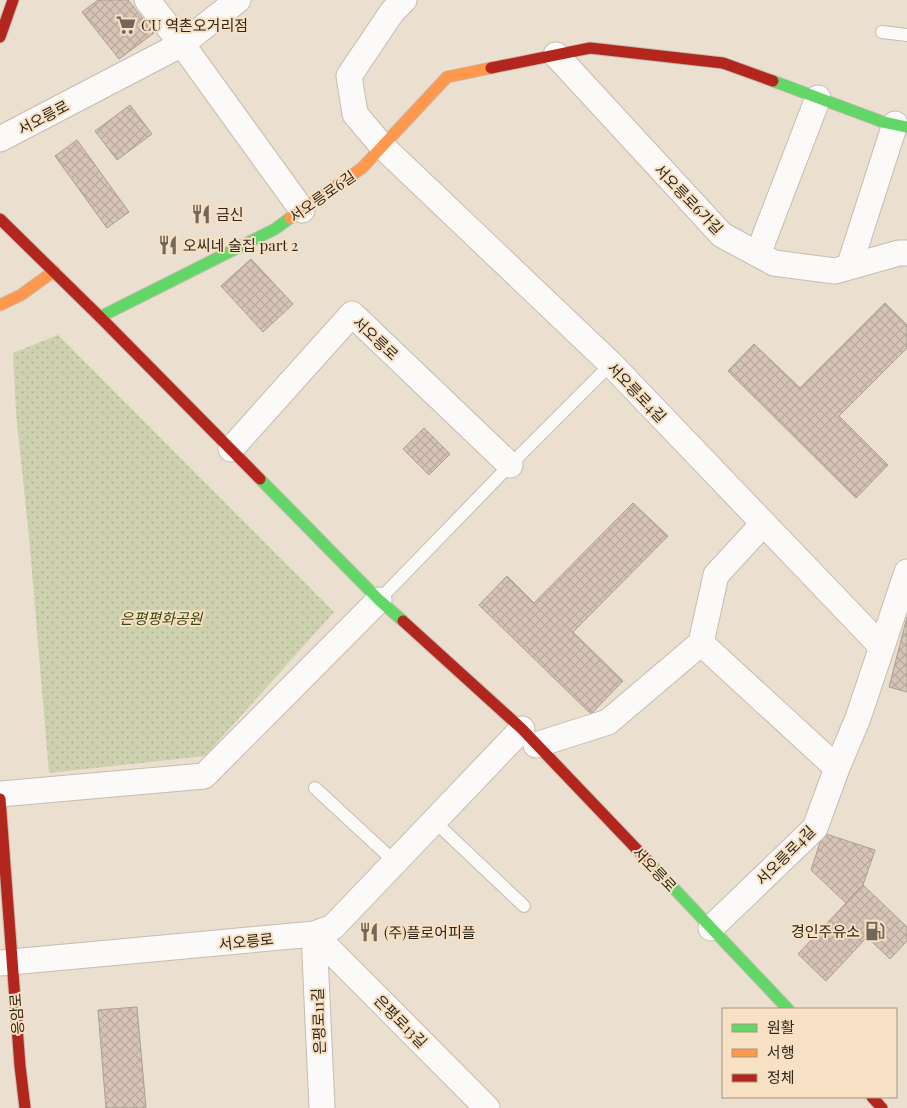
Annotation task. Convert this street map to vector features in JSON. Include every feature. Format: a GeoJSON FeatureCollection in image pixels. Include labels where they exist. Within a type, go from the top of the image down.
{"type":"FeatureCollection","features":[{"type":"Feature","properties":{"kind":"main road"},"geometry":{"type":"LineString","coordinates":[[0,37],[13,0]]}},
{"type":"Feature","properties":{"kind":"main road"},"geometry":{"type":"LineString","coordinates":[[382,146],[447,77],[590,48],[723,64],[884,122],[901,125]]}},
{"type":"Feature","properties":{"kind":"main road","name":"서오릉로6길"},"geometry":{"type":"LineString","coordinates":[[100,317],[275,229],[362,168],[382,146]]}},
{"type":"Feature","properties":{"kind":"main road","name":"서오릉로"},"geometry":{"type":"LineString","coordinates":[[0,219],[100,317],[379,600],[529,737],[787,1008]]}},
{"type":"Feature","properties":{"kind":"main road"},"geometry":{"type":"LineString","coordinates":[[0,305],[20,295],[54,271]]}},
{"type":"Feature","properties":{"kind":"main road","name":"응암로"},"geometry":{"type":"LineString","coordinates":[[0,799],[6,962],[25,1108]]}},
{"type":"Feature","properties":{"kind":"main road"},"geometry":{"type":"LineString","coordinates":[[873,1098],[882,1108]]}},
{"type":"Feature","properties":{"kind":"street"},"geometry":{"type":"LineString","coordinates":[[147,0],[182,44],[302,210]]}},
{"type":"Feature","properties":{"kind":"street","name":"서오릉로"},"geometry":{"type":"LineString","coordinates":[[0,139],[182,44],[238,0]]}},
{"type":"Feature","properties":{"kind":"street"},"geometry":{"type":"LineString","coordinates":[[382,146],[355,114],[349,76],[392,12],[404,0]]}},
{"type":"Feature","properties":{"kind":"street","name":"서오릉로6가길"},"geometry":{"type":"LineString","coordinates":[[556,55],[722,235],[774,263],[835,271],[899,253],[907,253]]}},
{"type":"Feature","properties":{"kind":"street"},"geometry":{"type":"LineString","coordinates":[[758,254],[818,98]]}},
{"type":"Feature","properties":{"kind":"street"},"geometry":{"type":"LineString","coordinates":[[849,267],[901,125]]}},
{"type":"Feature","properties":{"kind":"street","name":"서오릉로4길"},"geometry":{"type":"LineString","coordinates":[[382,146],[611,364],[882,647]]}},
{"type":"Feature","properties":{"kind":"street","name":"서오릉로"},"geometry":{"type":"LineString","coordinates":[[231,449],[352,314],[510,464]]}},
{"type":"Feature","properties":{"kind":"street"},"geometry":{"type":"LineString","coordinates":[[529,737],[608,722],[701,644],[716,575],[763,524]]}},
{"type":"Feature","properties":{"kind":"street","name":"서오릉로4길"},"geometry":{"type":"LineString","coordinates":[[711,928],[815,828],[858,718],[907,572]]}},
{"type":"Feature","properties":{"kind":"street"},"geometry":{"type":"LineString","coordinates":[[0,794],[204,776],[379,600]]}},
{"type":"Feature","properties":{"kind":"street"},"geometry":{"type":"LineString","coordinates":[[701,644],[837,768]]}},
{"type":"Feature","properties":{"kind":"street","name":"서오릉로"},"geometry":{"type":"LineString","coordinates":[[6,962],[314,934],[333,927],[434,821],[529,737]]}},
{"type":"Feature","properties":{"kind":"street","name":"은평로11길"},"geometry":{"type":"LineString","coordinates":[[314,934],[322,1108]]}},
{"type":"Feature","properties":{"kind":"street","name":"은평로13길"},"geometry":{"type":"LineString","coordinates":[[314,934],[487,1108]]}},
{"type":"Feature","properties":{"kind":"lane"},"geometry":{"type":"LineString","coordinates":[[882,32],[907,35]]}},
{"type":"Feature","properties":{"kind":"lane"},"geometry":{"type":"LineString","coordinates":[[379,600],[510,464],[611,364]]}},
{"type":"Feature","properties":{"kind":"lane"},"geometry":{"type":"LineString","coordinates":[[315,788],[395,862]]}},
{"type":"Feature","properties":{"kind":"lane"},"geometry":{"type":"LineString","coordinates":[[434,821],[524,906]]}},
{"type":"Feature","properties":{"kind":"green space","name":"은평평화공원"},"geometry":{"type":"Polygon","coordinates":[[[58,335],[334,612],[205,756],[49,773],[29,536],[16,413],[13,353],[58,335]]]}},
{"type":"Feature","properties":{"kind":"building"},"geometry":{"type":"Polygon","coordinates":[[[98,0],[128,0],[154,33],[119,59],[82,12],[98,0]]]}},
{"type":"Feature","properties":{"kind":"building"},"geometry":{"type":"Polygon","coordinates":[[[130,105],[152,134],[117,160],[95,131],[130,105]]]}},
{"type":"Feature","properties":{"kind":"building"},"geometry":{"type":"Polygon","coordinates":[[[77,140],[129,212],[107,228],[55,156],[77,140]]]}},
{"type":"Feature","properties":{"kind":"building"},"geometry":{"type":"Polygon","coordinates":[[[251,259],[293,304],[263,332],[221,286],[251,259]]]}},
{"type":"Feature","properties":{"kind":"building"},"geometry":{"type":"Polygon","coordinates":[[[885,303],[907,325],[907,348],[839,416],[888,465],[856,498],[728,371],[754,344],[800,388],[885,303]]]}},
{"type":"Feature","properties":{"kind":"building"},"geometry":{"type":"Polygon","coordinates":[[[424,428],[450,454],[429,475],[403,449],[424,428]]]}},
{"type":"Feature","properties":{"kind":"building"},"geometry":{"type":"Polygon","coordinates":[[[633,503],[668,536],[573,632],[623,681],[591,714],[479,605],[507,576],[534,603],[633,503]]]}},
{"type":"Feature","properties":{"kind":"building"},"geometry":{"type":"Polygon","coordinates":[[[907,617],[907,692],[889,687],[907,617]]]}},
{"type":"Feature","properties":{"kind":"building"},"geometry":{"type":"Polygon","coordinates":[[[823,833],[875,850],[863,885],[846,903],[811,870],[823,833]]]}},
{"type":"Feature","properties":{"kind":"building"},"geometry":{"type":"Polygon","coordinates":[[[863,885],[907,927],[907,941],[890,959],[867,937],[826,981],[798,954],[863,885]]]}},
{"type":"Feature","properties":{"kind":"building"},"geometry":{"type":"Polygon","coordinates":[[[137,1007],[146,1108],[106,1108],[98,1010],[137,1007]]]}},
{"type":"Feature","properties":{"kind":"traffic: fast"},"geometry":{"type":"LineString","coordinates":[[773,81],[883,122],[907,127]]}},
{"type":"Feature","properties":{"kind":"traffic: fast"},"geometry":{"type":"LineString","coordinates":[[100,317],[275,229],[290,218]]}},
{"type":"Feature","properties":{"kind":"traffic: fast"},"geometry":{"type":"LineString","coordinates":[[260,479],[379,600],[403,621]]}},
{"type":"Feature","properties":{"kind":"traffic: fast"},"geometry":{"type":"LineString","coordinates":[[647,860],[787,1008]]}},
{"type":"Feature","properties":{"kind":"traffic: slow"},"geometry":{"type":"LineString","coordinates":[[290,218],[362,168],[447,77],[491,68]]}},
{"type":"Feature","properties":{"kind":"traffic: slow"},"geometry":{"type":"LineString","coordinates":[[0,305],[21,295],[54,271]]}},
{"type":"Feature","properties":{"kind":"traffic: jam"},"geometry":{"type":"LineString","coordinates":[[0,37],[13,0]]}},
{"type":"Feature","properties":{"kind":"traffic: jam"},"geometry":{"type":"LineString","coordinates":[[491,68],[590,48],[723,63],[773,81]]}},
{"type":"Feature","properties":{"kind":"traffic: jam"},"geometry":{"type":"LineString","coordinates":[[0,219],[260,479]]}},
{"type":"Feature","properties":{"kind":"traffic: jam"},"geometry":{"type":"LineString","coordinates":[[403,621],[522,729],[647,860]]}},
{"type":"Feature","properties":{"kind":"traffic: jam"},"geometry":{"type":"LineString","coordinates":[[0,799],[20,1066],[25,1108]]}},
{"type":"Feature","properties":{"kind":"traffic: jam"},"geometry":{"type":"LineString","coordinates":[[873,1098],[882,1108]]}},
{"type":"Feature","properties":{"kind":"place","name":"CU 역촌오거리점"},"geometry":{"type":"Point","coordinates":[126,25]}},
{"type":"Feature","properties":{"kind":"place","name":"금신"},"geometry":{"type":"Point","coordinates":[201,214]}},
{"type":"Feature","properties":{"kind":"place","name":"오씨네 술집 part 2"},"geometry":{"type":"Point","coordinates":[168,245]}},
{"type":"Feature","properties":{"kind":"place","name":"경인주유소"},"geometry":{"type":"Point","coordinates":[875,931]}},
{"type":"Feature","properties":{"kind":"place","name":"(주)플로어피플"},"geometry":{"type":"Point","coordinates":[369,932]}}]}
